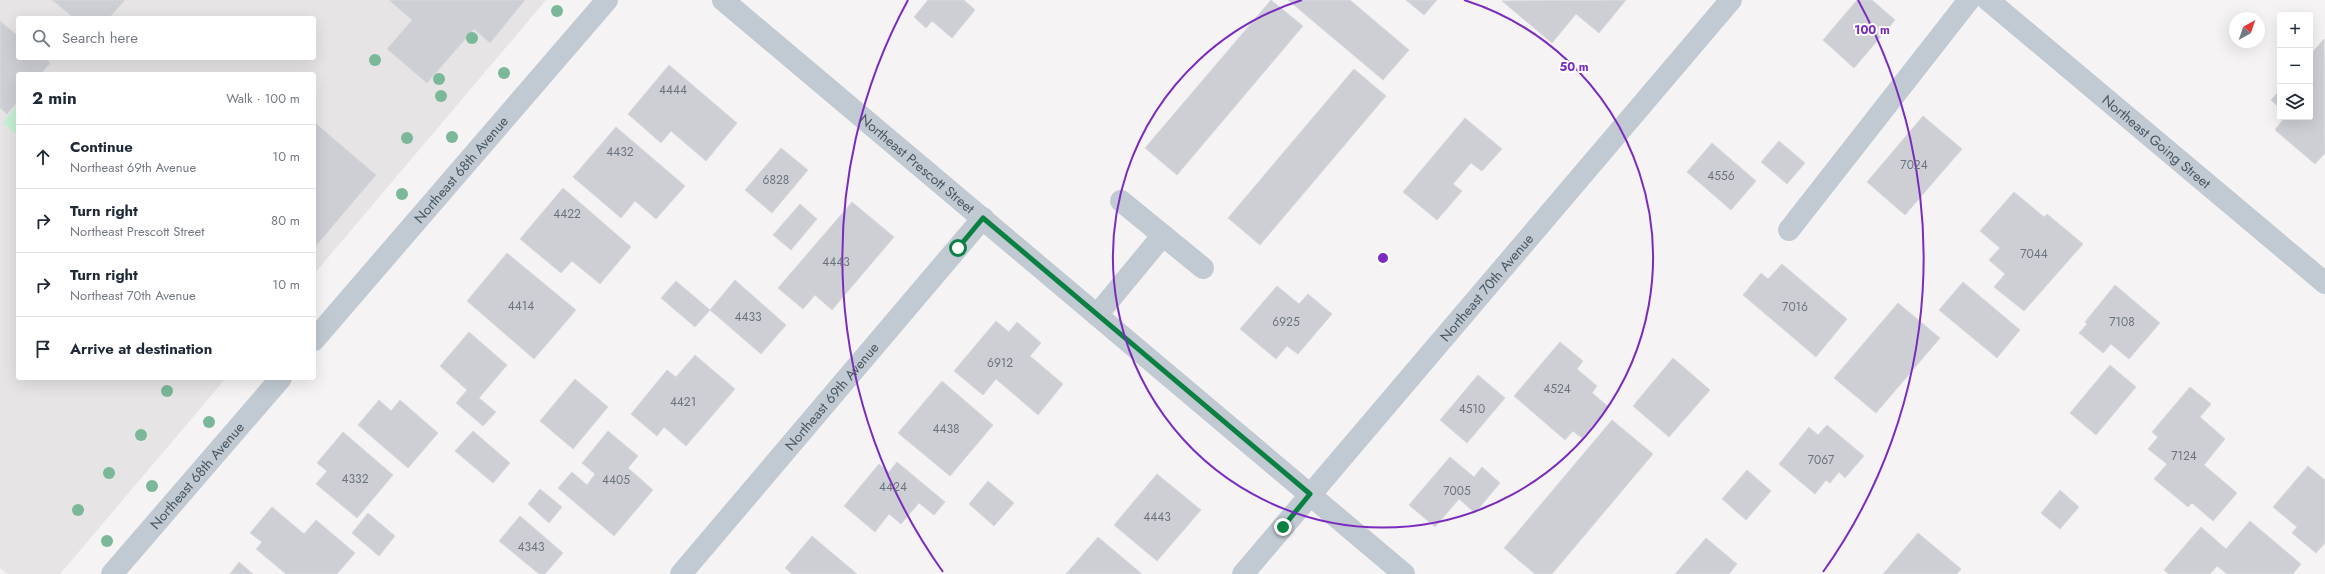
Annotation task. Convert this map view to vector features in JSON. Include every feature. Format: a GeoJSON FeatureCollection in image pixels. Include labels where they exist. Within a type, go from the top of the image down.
{"type":"FeatureCollection","features":[{"type":"Feature","properties":{"kind":"street","name":"Northeast 68th Avenue"},"geometry":{"type":"LineString","coordinates":[[316,338],[607,0]]}},
{"type":"Feature","properties":{"kind":"street","name":"Northeast Prescott Street"},"geometry":{"type":"LineString","coordinates":[[723,0],[1404,574]]}},
{"type":"Feature","properties":{"kind":"street","name":"Northeast 70th Avenue"},"geometry":{"type":"LineString","coordinates":[[1243,574],[1730,0]]}},
{"type":"Feature","properties":{"kind":"street"},"geometry":{"type":"LineString","coordinates":[[1789,230],[1969,0]]}},
{"type":"Feature","properties":{"kind":"street","name":"Northeast Going Street"},"geometry":{"type":"LineString","coordinates":[[1988,0],[2325,283]]}},
{"type":"Feature","properties":{"kind":"street"},"geometry":{"type":"LineString","coordinates":[[1121,201],[1203,268]]}},
{"type":"Feature","properties":{"kind":"street","name":"Northeast 69th Avenue"},"geometry":{"type":"LineString","coordinates":[[681,574],[983,218]]}},
{"type":"Feature","properties":{"kind":"street"},"geometry":{"type":"LineString","coordinates":[[1097,315],[1163,235]]}},
{"type":"Feature","properties":{"kind":"street","name":"Northeast 68th Avenue"},"geometry":{"type":"LineString","coordinates":[[112,574],[279,380]]}},
{"type":"Feature","properties":{"kind":"shaded area"},"geometry":{"type":"Polygon","coordinates":[[[0,0],[546,0],[316,272],[316,72],[16,72],[16,380],[224,380],[60,574],[7,574],[0,568],[0,0]]]}},
{"type":"Feature","properties":{"kind":"green space"},"geometry":{"type":"Polygon","coordinates":[[[16,107],[16,134],[3,123],[16,107]]]}},
{"type":"Feature","properties":{"kind":"building"},"geometry":{"type":"Polygon","coordinates":[[[52,0],[125,0],[111,16],[72,16],[52,0]]]}},
{"type":"Feature","properties":{"kind":"building"},"geometry":{"type":"Polygon","coordinates":[[[389,0],[525,0],[490,43],[474,29],[427,83],[387,49],[412,20],[389,0]]]}},
{"type":"Feature","properties":{"kind":"building"},"geometry":{"type":"Polygon","coordinates":[[[928,0],[964,0],[975,10],[952,38],[932,21],[926,28],[914,17],[928,0]]]}},
{"type":"Feature","properties":{"kind":"building"},"geometry":{"type":"Polygon","coordinates":[[[1271,0],[1303,26],[1177,175],[1145,148],[1271,0]]]}},
{"type":"Feature","properties":{"kind":"building"},"geometry":{"type":"Polygon","coordinates":[[[1288,0],[1350,0],[1409,50],[1383,80],[1288,0]]]}},
{"type":"Feature","properties":{"kind":"building"},"geometry":{"type":"Polygon","coordinates":[[[1406,0],[1437,0],[1424,15],[1406,0]]]}},
{"type":"Feature","properties":{"kind":"building"},"geometry":{"type":"Polygon","coordinates":[[[1626,0],[1599,33],[1576,14],[1552,43],[1502,1],[1626,0]]]}},
{"type":"Feature","properties":{"kind":"building"},"geometry":{"type":"Polygon","coordinates":[[[1857,0],[1872,0],[1895,20],[1854,68],[1823,40],[1857,0]]]}},
{"type":"Feature","properties":{"kind":"building"},"geometry":{"type":"Polygon","coordinates":[[[0,21],[16,34],[16,60],[46,60],[50,63],[43,72],[16,72],[16,103],[7,114],[0,108],[0,21]]]}},
{"type":"Feature","properties":{"kind":"building"},"geometry":{"type":"Polygon","coordinates":[[[2324,39],[2325,153],[2315,164],[2275,130],[2283,120],[2313,120],[2313,52],[2324,39]]]}},
{"type":"Feature","properties":{"kind":"building"},"geometry":{"type":"Polygon","coordinates":[[[669,65],[737,123],[706,161],[671,131],[661,143],[628,114],[669,65]]]}},
{"type":"Feature","properties":{"kind":"building"},"geometry":{"type":"Polygon","coordinates":[[[1354,69],[1386,96],[1260,245],[1228,218],[1354,69]]]}},
{"type":"Feature","properties":{"kind":"building"},"geometry":{"type":"Polygon","coordinates":[[[2277,93],[2277,105],[2271,100],[2277,93]]]}},
{"type":"Feature","properties":{"kind":"building"},"geometry":{"type":"Polygon","coordinates":[[[1923,116],[1962,149],[1905,215],[1867,182],[1923,116]]]}},
{"type":"Feature","properties":{"kind":"building"},"geometry":{"type":"Polygon","coordinates":[[[1465,118],[1502,149],[1482,171],[1471,163],[1453,184],[1462,191],[1437,220],[1403,192],[1465,118]]]}},
{"type":"Feature","properties":{"kind":"building"},"geometry":{"type":"Polygon","coordinates":[[[316,124],[376,175],[316,246],[316,124]]]}},
{"type":"Feature","properties":{"kind":"building"},"geometry":{"type":"Polygon","coordinates":[[[616,127],[685,186],[656,219],[635,201],[621,218],[573,177],[616,127]]]}},
{"type":"Feature","properties":{"kind":"building"},"geometry":{"type":"Polygon","coordinates":[[[1779,141],[1805,163],[1787,184],[1761,162],[1779,141]]]}},
{"type":"Feature","properties":{"kind":"building"},"geometry":{"type":"Polygon","coordinates":[[[1712,143],[1756,181],[1731,210],[1687,172],[1712,143]]]}},
{"type":"Feature","properties":{"kind":"building"},"geometry":{"type":"Polygon","coordinates":[[[781,148],[808,170],[772,213],[745,190],[781,148]]]}},
{"type":"Feature","properties":{"kind":"building"},"geometry":{"type":"Polygon","coordinates":[[[563,188],[631,247],[600,284],[572,261],[561,273],[520,239],[563,188]]]}},
{"type":"Feature","properties":{"kind":"building"},"geometry":{"type":"Polygon","coordinates":[[[2014,192],[2044,217],[2047,214],[2083,244],[2024,311],[1994,287],[2005,274],[1989,260],[2000,248],[1980,231],[2014,192]]]}},
{"type":"Feature","properties":{"kind":"building"},"geometry":{"type":"Polygon","coordinates":[[[852,202],[894,237],[832,310],[815,295],[803,309],[778,288],[852,202]]]}},
{"type":"Feature","properties":{"kind":"building"},"geometry":{"type":"Polygon","coordinates":[[[800,204],[817,219],[791,250],[773,235],[800,204]]]}},
{"type":"Feature","properties":{"kind":"building"},"geometry":{"type":"Polygon","coordinates":[[[507,253],[576,310],[534,359],[467,301],[507,253]]]}},
{"type":"Feature","properties":{"kind":"building"},"geometry":{"type":"Polygon","coordinates":[[[1782,264],[1847,319],[1816,357],[1743,295],[1761,273],[1768,279],[1782,264]]]}},
{"type":"Feature","properties":{"kind":"building"},"geometry":{"type":"Polygon","coordinates":[[[735,280],[786,325],[761,354],[710,310],[735,280]]]}},
{"type":"Feature","properties":{"kind":"building"},"geometry":{"type":"Polygon","coordinates":[[[676,281],[710,310],[695,327],[661,298],[676,281]]]}},
{"type":"Feature","properties":{"kind":"building"},"geometry":{"type":"Polygon","coordinates":[[[1963,282],[2020,330],[1997,358],[1939,310],[1963,282]]]}},
{"type":"Feature","properties":{"kind":"building"},"geometry":{"type":"Polygon","coordinates":[[[2115,285],[2160,323],[2129,359],[2111,344],[2103,353],[2079,333],[2087,324],[2085,322],[2115,285]]]}},
{"type":"Feature","properties":{"kind":"building"},"geometry":{"type":"Polygon","coordinates":[[[1277,286],[1299,304],[1308,294],[1332,314],[1298,354],[1287,346],[1276,359],[1240,329],[1277,286]]]}},
{"type":"Feature","properties":{"kind":"building"},"geometry":{"type":"Polygon","coordinates":[[[1898,303],[1940,338],[1876,413],[1834,378],[1898,303]]]}},
{"type":"Feature","properties":{"kind":"building"},"geometry":{"type":"Polygon","coordinates":[[[996,321],[1009,332],[1017,322],[1041,343],[1030,356],[1063,384],[1038,415],[996,379],[983,395],[954,371],[996,321]]]}},
{"type":"Feature","properties":{"kind":"building"},"geometry":{"type":"Polygon","coordinates":[[[469,332],[507,365],[479,398],[496,412],[483,426],[456,403],[467,390],[440,366],[469,332]]]}},
{"type":"Feature","properties":{"kind":"building"},"geometry":{"type":"Polygon","coordinates":[[[1560,342],[1583,361],[1577,369],[1597,386],[1592,393],[1609,407],[1582,438],[1573,431],[1565,440],[1514,396],[1560,342]]]}},
{"type":"Feature","properties":{"kind":"building"},"geometry":{"type":"Polygon","coordinates":[[[695,355],[735,389],[686,446],[664,427],[657,436],[631,414],[667,370],[676,377],[695,355]]]}},
{"type":"Feature","properties":{"kind":"building"},"geometry":{"type":"Polygon","coordinates":[[[1673,358],[1710,390],[1669,437],[1633,406],[1673,358]]]}},
{"type":"Feature","properties":{"kind":"building"},"geometry":{"type":"Polygon","coordinates":[[[2110,365],[2136,387],[2096,435],[2070,413],[2110,365]]]}},
{"type":"Feature","properties":{"kind":"building"},"geometry":{"type":"Polygon","coordinates":[[[1478,375],[1505,398],[1467,443],[1440,420],[1478,375]]]}},
{"type":"Feature","properties":{"kind":"building"},"geometry":{"type":"Polygon","coordinates":[[[575,379],[608,407],[573,449],[540,421],[575,379]]]}},
{"type":"Feature","properties":{"kind":"building"},"geometry":{"type":"Polygon","coordinates":[[[942,381],[993,425],[950,476],[898,433],[942,381]]]}},
{"type":"Feature","properties":{"kind":"building"},"geometry":{"type":"Polygon","coordinates":[[[2190,387],[2211,404],[2200,417],[2225,439],[2204,465],[2237,493],[2213,521],[2192,503],[2188,507],[2154,479],[2167,464],[2148,449],[2158,437],[2152,432],[2190,387]]]}},
{"type":"Feature","properties":{"kind":"building"},"geometry":{"type":"Polygon","coordinates":[[[379,400],[391,411],[400,400],[438,433],[408,468],[358,425],[379,400]]]}},
{"type":"Feature","properties":{"kind":"building"},"geometry":{"type":"Polygon","coordinates":[[[1612,420],[1653,454],[1552,574],[1535,574],[1504,548],[1612,420]]]}},
{"type":"Feature","properties":{"kind":"building"},"geometry":{"type":"Polygon","coordinates":[[[1827,425],[1864,456],[1845,478],[1839,472],[1830,483],[1826,480],[1815,494],[1779,464],[1809,427],[1818,435],[1827,425]]]}},
{"type":"Feature","properties":{"kind":"building"},"geometry":{"type":"Polygon","coordinates":[[[473,431],[510,463],[493,483],[455,451],[473,431]]]}},
{"type":"Feature","properties":{"kind":"building"},"geometry":{"type":"Polygon","coordinates":[[[608,431],[638,456],[628,468],[653,490],[614,536],[558,488],[572,472],[587,485],[595,474],[582,463],[608,431]]]}},
{"type":"Feature","properties":{"kind":"building"},"geometry":{"type":"Polygon","coordinates":[[[343,432],[393,475],[357,518],[316,484],[327,471],[317,463],[343,432]]]}},
{"type":"Feature","properties":{"kind":"building"},"geometry":{"type":"Polygon","coordinates":[[[1450,457],[1474,477],[1482,467],[1500,483],[1475,513],[1459,499],[1435,527],[1409,505],[1450,457]]]}},
{"type":"Feature","properties":{"kind":"building"},"geometry":{"type":"Polygon","coordinates":[[[897,462],[945,502],[934,515],[919,503],[901,524],[889,514],[875,532],[844,506],[879,464],[889,472],[897,462]]]}},
{"type":"Feature","properties":{"kind":"building"},"geometry":{"type":"Polygon","coordinates":[[[2308,466],[2325,480],[2325,543],[2316,553],[2292,533],[2297,527],[2273,507],[2308,466]]]}},
{"type":"Feature","properties":{"kind":"building"},"geometry":{"type":"Polygon","coordinates":[[[1747,470],[1771,491],[1746,520],[1722,499],[1747,470]]]}},
{"type":"Feature","properties":{"kind":"building"},"geometry":{"type":"Polygon","coordinates":[[[1157,474],[1201,510],[1157,561],[1114,525],[1157,474]]]}},
{"type":"Feature","properties":{"kind":"building"},"geometry":{"type":"Polygon","coordinates":[[[988,481],[1014,503],[994,526],[969,504],[988,481]]]}},
{"type":"Feature","properties":{"kind":"building"},"geometry":{"type":"Polygon","coordinates":[[[540,489],[562,507],[549,523],[528,504],[540,489]]]}},
{"type":"Feature","properties":{"kind":"building"},"geometry":{"type":"Polygon","coordinates":[[[2060,490],[2079,507],[2060,529],[2041,513],[2060,490]]]}},
{"type":"Feature","properties":{"kind":"building"},"geometry":{"type":"Polygon","coordinates":[[[272,507],[304,534],[316,520],[355,553],[337,574],[286,574],[256,549],[262,542],[250,533],[272,507]]]}},
{"type":"Feature","properties":{"kind":"building"},"geometry":{"type":"Polygon","coordinates":[[[368,513],[395,536],[379,556],[352,533],[368,513]]]}},
{"type":"Feature","properties":{"kind":"building"},"geometry":{"type":"Polygon","coordinates":[[[520,516],[563,553],[545,574],[539,574],[499,541],[520,516]]]}},
{"type":"Feature","properties":{"kind":"building"},"geometry":{"type":"Polygon","coordinates":[[[2250,521],[2301,564],[2293,574],[2227,574],[2217,566],[2210,574],[2169,574],[2164,570],[2201,527],[2226,549],[2250,521]]]}},
{"type":"Feature","properties":{"kind":"building"},"geometry":{"type":"Polygon","coordinates":[[[1918,533],[1961,569],[1957,574],[1883,574],[1918,533]]]}},
{"type":"Feature","properties":{"kind":"building"},"geometry":{"type":"Polygon","coordinates":[[[812,536],[857,574],[792,574],[785,568],[812,536]]]}},
{"type":"Feature","properties":{"kind":"building"},"geometry":{"type":"Polygon","coordinates":[[[1098,537],[1142,574],[1066,574],[1098,537]]]}},
{"type":"Feature","properties":{"kind":"building"},"geometry":{"type":"Polygon","coordinates":[[[1706,538],[1737,564],[1729,574],[1675,574],[1706,538]]]}},
{"type":"Feature","properties":{"kind":"building"},"geometry":{"type":"Polygon","coordinates":[[[239,562],[253,574],[230,574],[239,562]]]}},
{"type":"Feature","properties":{"kind":"route"},"geometry":{"type":"LineString","coordinates":[[958,248],[983,218],[1310,494],[1283,527]]}}]}
